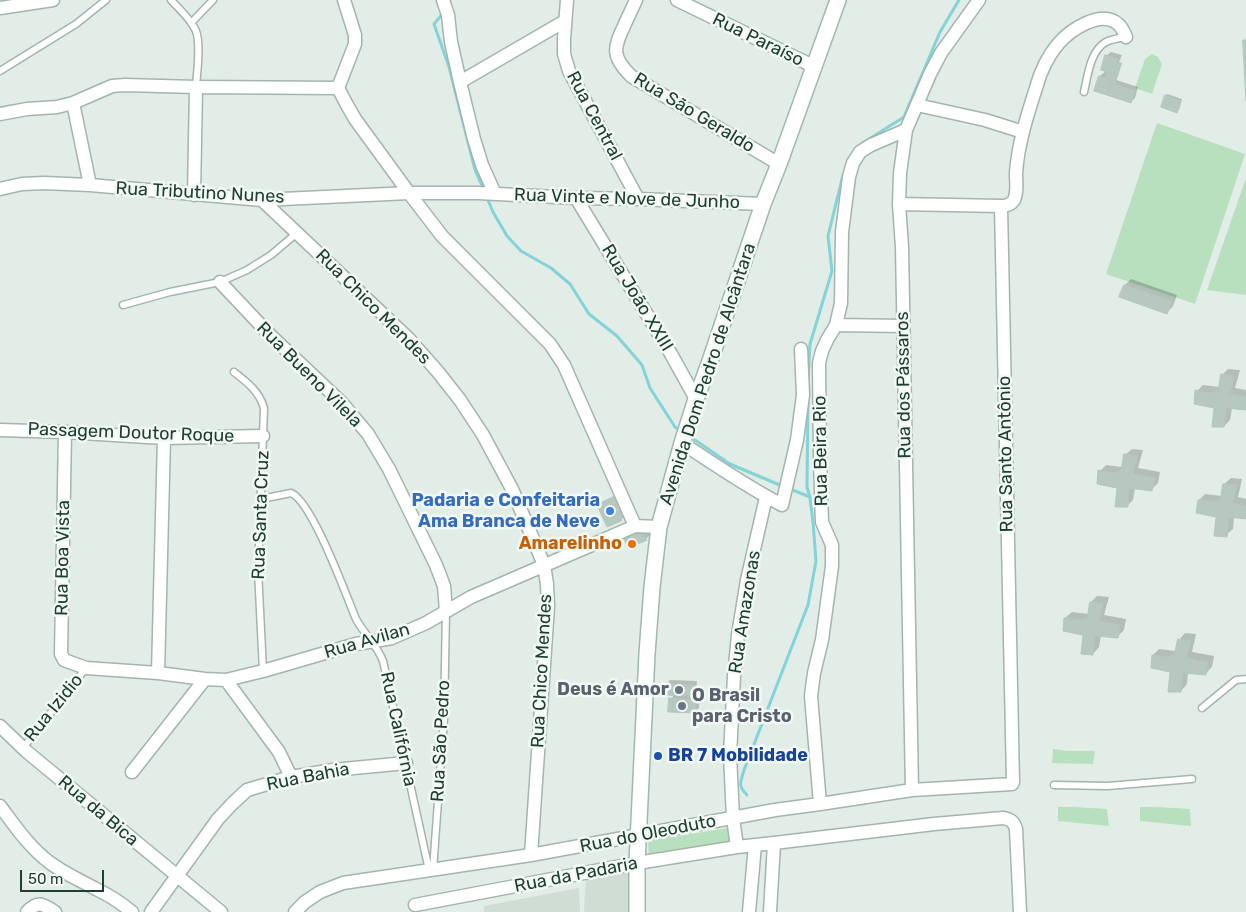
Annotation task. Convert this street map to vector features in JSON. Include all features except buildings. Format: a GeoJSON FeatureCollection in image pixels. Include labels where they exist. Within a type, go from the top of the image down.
{"type":"FeatureCollection","features":[{"type":"Feature","properties":{"kind":"street"},"geometry":{"type":"LineString","coordinates":[[0,8],[53,0]]}},
{"type":"Feature","properties":{"kind":"street"},"geometry":{"type":"LineString","coordinates":[[344,0],[355,35],[355,44],[338,88],[347,106],[442,236],[550,344],[564,365],[635,526]]}},
{"type":"Feature","properties":{"kind":"street"},"geometry":{"type":"LineString","coordinates":[[443,0],[448,15],[451,42],[460,82],[488,194]]}},
{"type":"Feature","properties":{"kind":"street","name":"Rua Central"},"geometry":{"type":"LineString","coordinates":[[567,0],[564,54],[569,71],[638,198]]}},
{"type":"Feature","properties":{"kind":"street","name":"Rua São Geraldo"},"geometry":{"type":"LineString","coordinates":[[636,0],[615,47],[617,58],[622,68],[631,76],[779,164]]}},
{"type":"Feature","properties":{"kind":"street","name":"Rua Paraíso"},"geometry":{"type":"LineString","coordinates":[[677,0],[813,66]]}},
{"type":"Feature","properties":{"kind":"street","name":"Avenida Dom Pedro de Alcântara"},"geometry":{"type":"LineString","coordinates":[[637,912],[636,863],[647,654],[659,527],[696,399],[763,204],[838,0]]}},
{"type":"Feature","properties":{"kind":"street","name":"Rua dos Pássaros"},"geometry":{"type":"LineString","coordinates":[[912,790],[902,247],[899,204],[900,173],[906,130],[930,74],[940,53],[979,0]]}},
{"type":"Feature","properties":{"kind":"street"},"geometry":{"type":"LineString","coordinates":[[899,204],[1001,206],[1010,204],[1015,198],[1018,160],[1023,132],[1036,86],[1052,54],[1064,38],[1076,28],[1097,20],[1114,21],[1126,37]]}},
{"type":"Feature","properties":{"kind":"street"},"geometry":{"type":"LineString","coordinates":[[460,82],[565,21]]}},
{"type":"Feature","properties":{"kind":"street"},"geometry":{"type":"LineString","coordinates":[[0,114],[27,109],[57,107],[72,103],[112,86],[125,85],[338,88]]}},
{"type":"Feature","properties":{"kind":"street"},"geometry":{"type":"LineString","coordinates":[[194,195],[196,87]]}},
{"type":"Feature","properties":{"kind":"street"},"geometry":{"type":"LineString","coordinates":[[72,103],[90,185]]}},
{"type":"Feature","properties":{"kind":"street"},"geometry":{"type":"LineString","coordinates":[[917,105],[984,120],[1023,132]]}},
{"type":"Feature","properties":{"kind":"street","name":"Rua Beira Rio"},"geometry":{"type":"LineString","coordinates":[[820,804],[811,696],[822,640],[832,545],[822,522],[819,364],[822,351],[836,325],[841,303],[842,232],[849,177],[853,162],[860,152],[871,145],[906,130]]}},
{"type":"Feature","properties":{"kind":"street","name":"Rua Tributino Nunes"},"geometry":{"type":"LineString","coordinates":[[0,189],[22,184],[44,183],[90,185],[262,200],[409,193],[488,194]]}},
{"type":"Feature","properties":{"kind":"street","name":"Rua Vinte e Nove de Junho"},"geometry":{"type":"LineString","coordinates":[[488,194],[763,204]]}},
{"type":"Feature","properties":{"kind":"street","name":"Rua João XXIII"},"geometry":{"type":"LineString","coordinates":[[576,198],[671,354],[696,399]]}},
{"type":"Feature","properties":{"kind":"street","name":"Rua Chico Mendes"},"geometry":{"type":"LineString","coordinates":[[262,200],[408,338],[460,400],[483,435],[512,489],[544,565],[548,606],[532,856]]}},
{"type":"Feature","properties":{"kind":"street","name":"Rua Santo Antônio"},"geometry":{"type":"LineString","coordinates":[[1001,206],[1013,782],[1010,785]]}},
{"type":"Feature","properties":{"kind":"street","name":"Rua Bueno Vilela"},"geometry":{"type":"LineString","coordinates":[[220,282],[269,334],[342,403],[368,434],[389,469],[436,565],[444,586],[446,611]]}},
{"type":"Feature","properties":{"kind":"street"},"geometry":{"type":"LineString","coordinates":[[836,325],[903,326]]}},
{"type":"Feature","properties":{"kind":"street"},"geometry":{"type":"LineString","coordinates":[[683,440],[724,471],[766,497],[783,501],[797,440],[803,395],[800,349]]}},
{"type":"Feature","properties":{"kind":"street","name":"Passagem Doutor Roque"},"geometry":{"type":"LineString","coordinates":[[0,430],[164,438],[263,436]]}},
{"type":"Feature","properties":{"kind":"street","name":"Rua Boa Vista"},"geometry":{"type":"LineString","coordinates":[[65,432],[62,654],[64,660],[86,668]]}},
{"type":"Feature","properties":{"kind":"street"},"geometry":{"type":"LineString","coordinates":[[158,673],[164,438]]}},
{"type":"Feature","properties":{"kind":"street","name":"Rua Amazonas"},"geometry":{"type":"LineString","coordinates":[[737,846],[733,818],[730,755],[738,635],[747,580],[766,497]]}},
{"type":"Feature","properties":{"kind":"street","name":"Rua Avilan"},"geometry":{"type":"LineString","coordinates":[[86,668],[226,680],[263,671],[356,644],[392,638],[426,623],[470,597],[635,526],[659,527]]}},
{"type":"Feature","properties":{"kind":"street"},"geometry":{"type":"LineString","coordinates":[[132,772],[205,679]]}},
{"type":"Feature","properties":{"kind":"street"},"geometry":{"type":"LineString","coordinates":[[226,680],[279,752],[291,777]]}},
{"type":"Feature","properties":{"kind":"street","name":"Rua da Bica"},"geometry":{"type":"LineString","coordinates":[[0,726],[23,748],[222,912]]}},
{"type":"Feature","properties":{"kind":"street","name":"Rua Bahia"},"geometry":{"type":"LineString","coordinates":[[151,912],[218,819],[248,790],[291,777],[333,770],[406,763]]}},
{"type":"Feature","properties":{"kind":"street","name":"Rua do Oleoduto"},"geometry":{"type":"LineString","coordinates":[[295,912],[305,902],[320,892],[344,883],[532,856],[774,810],[912,790],[1010,785]]}},
{"type":"Feature","properties":{"kind":"street"},"geometry":{"type":"LineString","coordinates":[[0,806],[30,846],[49,862],[118,901],[132,912]]}},
{"type":"Feature","properties":{"kind":"street"},"geometry":{"type":"LineString","coordinates":[[770,912],[774,843],[934,824],[1003,818],[1013,822],[1016,831],[1020,912]]}},
{"type":"Feature","properties":{"kind":"street","name":"Rua do Oleoduto"},"geometry":{"type":"LineString","coordinates":[[737,846],[774,843]]}},
{"type":"Feature","properties":{"kind":"street"},"geometry":{"type":"LineString","coordinates":[[750,912],[755,845]]}},
{"type":"Feature","properties":{"kind":"street","name":"Rua da Padaria"},"geometry":{"type":"LineString","coordinates":[[415,905],[737,846]]}},
{"type":"Feature","properties":{"kind":"street"},"geometry":{"type":"LineString","coordinates":[[28,912],[37,904],[44,905],[55,912]]}},
{"type":"Feature","properties":{"kind":"lane"},"geometry":{"type":"LineString","coordinates":[[0,71],[76,24],[106,0]]}},
{"type":"Feature","properties":{"kind":"lane"},"geometry":{"type":"LineString","coordinates":[[171,0],[191,23],[196,32],[198,40],[196,87]]}},
{"type":"Feature","properties":{"kind":"lane"},"geometry":{"type":"LineString","coordinates":[[191,23],[213,0]]}},
{"type":"Feature","properties":{"kind":"lane"},"geometry":{"type":"LineString","coordinates":[[1084,92],[1090,67],[1098,49],[1107,41],[1126,37]]}},
{"type":"Feature","properties":{"kind":"lane"},"geometry":{"type":"LineString","coordinates":[[124,305],[170,292],[220,282],[246,270],[271,255],[297,233]]}},
{"type":"Feature","properties":{"kind":"lane","name":"Rua Santa Cruz"},"geometry":{"type":"LineString","coordinates":[[234,372],[250,384],[258,393],[264,408],[258,570],[263,671]]}},
{"type":"Feature","properties":{"kind":"lane","name":"Rua Califórnia"},"geometry":{"type":"LineString","coordinates":[[261,499],[291,493],[299,498],[313,519],[322,538],[356,619],[379,652],[383,661],[431,870]]}},
{"type":"Feature","properties":{"kind":"lane","name":"Rua São Pedro"},"geometry":{"type":"LineString","coordinates":[[431,870],[444,720],[446,611]]}},
{"type":"Feature","properties":{"kind":"lane","name":"Rua Izidio"},"geometry":{"type":"LineString","coordinates":[[23,748],[86,668]]}},
{"type":"Feature","properties":{"kind":"lane"},"geometry":{"type":"LineString","coordinates":[[1202,708],[1236,680],[1246,679]]}},
{"type":"Feature","properties":{"kind":"lane"},"geometry":{"type":"LineString","coordinates":[[1054,785],[1108,786],[1192,779]]}},
{"type":"Feature","properties":{"kind":"shaded area"},"geometry":{"type":"Polygon","coordinates":[[[628,869],[628,912],[584,912],[586,877],[628,869]]]}},
{"type":"Feature","properties":{"kind":"shaded area"},"geometry":{"type":"Polygon","coordinates":[[[579,888],[580,912],[484,912],[484,906],[579,888]]]}},
{"type":"Feature","properties":{"kind":"green space"},"geometry":{"type":"Polygon","coordinates":[[[1152,54],[1158,57],[1162,64],[1152,94],[1135,88],[1145,59],[1152,54]]]}},
{"type":"Feature","properties":{"kind":"green space"},"geometry":{"type":"Polygon","coordinates":[[[1157,123],[1245,154],[1195,304],[1106,274],[1157,123]]]}},
{"type":"Feature","properties":{"kind":"green space"},"geometry":{"type":"Polygon","coordinates":[[[1246,178],[1246,295],[1207,290],[1246,178]]]}},
{"type":"Feature","properties":{"kind":"green space"},"geometry":{"type":"Polygon","coordinates":[[[1053,749],[1095,751],[1093,764],[1052,763],[1053,749]]]}},
{"type":"Feature","properties":{"kind":"green space"},"geometry":{"type":"Polygon","coordinates":[[[1058,807],[1107,809],[1109,826],[1058,821],[1058,807]]]}},
{"type":"Feature","properties":{"kind":"green space"},"geometry":{"type":"Polygon","coordinates":[[[1140,807],[1190,809],[1191,826],[1140,821],[1140,807]]]}},
{"type":"Feature","properties":{"kind":"green space"},"geometry":{"type":"Polygon","coordinates":[[[728,828],[731,845],[649,858],[648,841],[728,828]]]}},
{"type":"Feature","properties":{"kind":"waterway"},"geometry":{"type":"LineString","coordinates":[[861,144],[904,117],[940,32],[959,0]]}},
{"type":"Feature","properties":{"kind":"waterway"},"geometry":{"type":"LineString","coordinates":[[444,12],[434,24],[449,67],[475,170],[484,190]]}},
{"type":"Feature","properties":{"kind":"waterway"},"geometry":{"type":"LineString","coordinates":[[808,381],[810,344],[832,271],[828,236],[843,175]]}},
{"type":"Feature","properties":{"kind":"waterway"},"geometry":{"type":"LineString","coordinates":[[487,198],[507,236],[521,251],[551,268],[570,284],[589,314],[617,336],[642,365],[650,388],[675,427],[681,431]]}},
{"type":"Feature","properties":{"kind":"waterway"},"geometry":{"type":"LineString","coordinates":[[747,795],[741,786],[744,770],[808,605],[816,561],[813,522],[807,487],[808,399]]}},
{"type":"Feature","properties":{"kind":"waterway"},"geometry":{"type":"LineString","coordinates":[[689,436],[730,464],[782,486]]}},
{"type":"Feature","properties":{"kind":"waterway"},"geometry":{"type":"LineString","coordinates":[[790,489],[810,497]]}},
{"type":"Feature","properties":{"kind":"place","name":"Padaria e Confeitaria Ama Branca de Neve"},"geometry":{"type":"Point","coordinates":[610,511]}},
{"type":"Feature","properties":{"kind":"place","name":"Amarelinho"},"geometry":{"type":"Point","coordinates":[632,544]}},
{"type":"Feature","properties":{"kind":"place","name":"Deus é Amor"},"geometry":{"type":"Point","coordinates":[679,690]}},
{"type":"Feature","properties":{"kind":"place","name":"O Brasil para Cristo"},"geometry":{"type":"Point","coordinates":[682,706]}},
{"type":"Feature","properties":{"kind":"place","name":"BR 7 Mobilidade"},"geometry":{"type":"Point","coordinates":[658,756]}}]}
